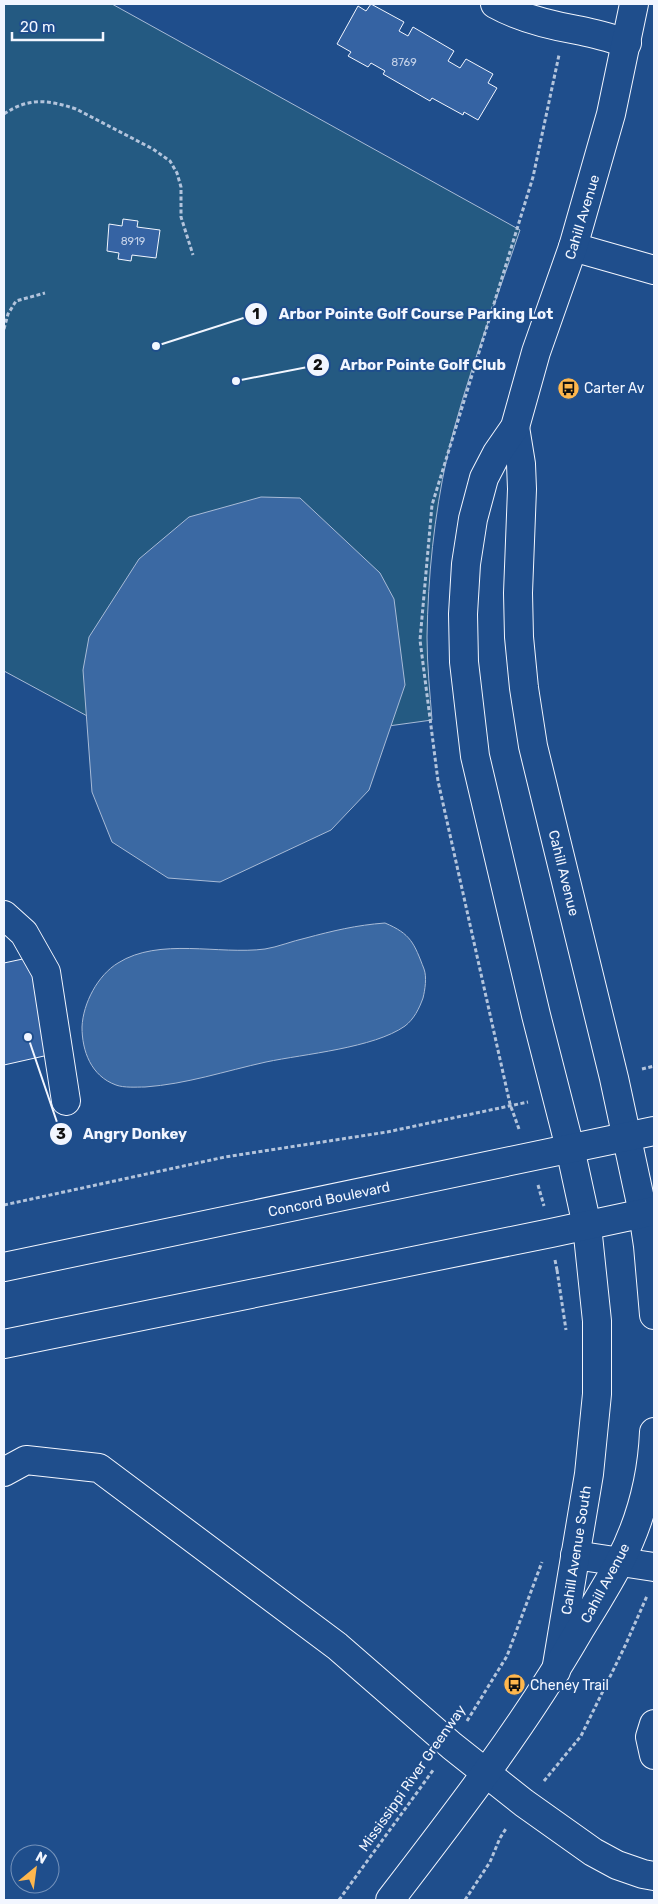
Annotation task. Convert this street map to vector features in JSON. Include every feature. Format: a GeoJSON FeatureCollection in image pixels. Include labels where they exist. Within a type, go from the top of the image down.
{"type":"FeatureCollection","features":[{"type":"Feature","properties":{"kind":"street"},"geometry":{"type":"LineString","coordinates":[[495,4],[526,18],[627,43]]}},
{"type":"Feature","properties":{"kind":"street","name":"Cahill Avenue"},"geometry":{"type":"LineString","coordinates":[[570,1148],[475,756],[464,662],[464,590],[473,519],[484,478],[497,453],[515,426],[536,352],[574,246],[612,114],[634,4]]}},
{"type":"Feature","properties":{"kind":"street"},"geometry":{"type":"LineString","coordinates":[[574,246],[654,270]]}},
{"type":"Feature","properties":{"kind":"street","name":"Cahill Avenue"},"geometry":{"type":"LineString","coordinates":[[515,426],[522,481],[518,593],[519,637],[524,688],[533,746],[627,1137],[649,1212],[648,1246],[654,1315]]}},
{"type":"Feature","properties":{"kind":"street"},"geometry":{"type":"LineString","coordinates":[[4,915],[24,932],[46,972],[66,1101]]}},
{"type":"Feature","properties":{"kind":"street","name":"Concord Boulevard"},"geometry":{"type":"LineString","coordinates":[[4,1267],[654,1131]]}},
{"type":"Feature","properties":{"kind":"street","name":"Cahill Avenue South"},"geometry":{"type":"LineString","coordinates":[[390,1900],[487,1772],[556,1670],[589,1474],[597,1394],[597,1321],[587,1226],[570,1148]]}},
{"type":"Feature","properties":{"kind":"street"},"geometry":{"type":"LineString","coordinates":[[4,1344],[649,1212]]}},
{"type":"Feature","properties":{"kind":"street","name":"Cahill Avenue"},"geometry":{"type":"LineString","coordinates":[[556,1670],[620,1562],[639,1514],[648,1483],[654,1432]]}},
{"type":"Feature","properties":{"kind":"street"},"geometry":{"type":"LineString","coordinates":[[4,1472],[26,1460],[99,1468],[337,1646],[452,1746],[524,1803],[593,1852],[617,1865],[654,1876]]}},
{"type":"Feature","properties":{"kind":"street"},"geometry":{"type":"LineString","coordinates":[[575,1555],[654,1567]]}},
{"type":"Feature","properties":{"kind":"street"},"geometry":{"type":"LineString","coordinates":[[654,1724],[650,1738],[654,1755]]}},
{"type":"Feature","properties":{"kind":"path"},"geometry":{"type":"LineString","coordinates":[[4,114],[29,102],[58,103],[76,109],[153,149],[170,161],[182,186],[181,217],[193,255]]}},
{"type":"Feature","properties":{"kind":"path"},"geometry":{"type":"LineString","coordinates":[[4,329],[8,314],[16,302],[45,293]]}},
{"type":"Feature","properties":{"kind":"path"},"geometry":{"type":"LineString","coordinates":[[4,1205],[225,1157],[387,1132],[510,1104]]}},
{"type":"Feature","properties":{"kind":"path"},"geometry":{"type":"LineString","coordinates":[[567,1339],[557,1270],[591,1263]]}},
{"type":"Feature","properties":{"kind":"path","name":"Mississippi River Greenway"},"geometry":{"type":"LineString","coordinates":[[339,1900],[452,1746],[507,1656],[545,1555]]}},
{"type":"Feature","properties":{"kind":"path"},"geometry":{"type":"LineString","coordinates":[[465,1900],[490,1862],[500,1838],[524,1803],[580,1736],[625,1646],[648,1594]]}},
{"type":"Feature","properties":{"kind":"shaded area"},"geometry":{"type":"Polygon","coordinates":[[[4,4],[112,4],[520,230],[462,400],[442,479],[432,547],[427,637],[432,720],[163,757],[4,671],[4,4]]]}},
{"type":"Feature","properties":{"kind":"shaded area"},"geometry":{"type":"Polygon","coordinates":[[[261,497],[300,498],[380,573],[394,599],[405,685],[369,790],[331,830],[220,882],[168,878],[112,842],[92,792],[83,670],[89,637],[139,559],[189,517],[261,497]]]}},
{"type":"Feature","properties":{"kind":"shaded area"},"geometry":{"type":"Polygon","coordinates":[[[385,923],[401,931],[410,940],[417,952],[425,976],[423,998],[416,1014],[405,1026],[392,1034],[357,1045],[266,1062],[176,1083],[145,1087],[126,1087],[107,1081],[94,1069],[86,1054],[82,1027],[85,1009],[93,990],[111,968],[134,955],[170,949],[265,949],[335,931],[385,923]]]}},
{"type":"Feature","properties":{"kind":"building"},"geometry":{"type":"Polygon","coordinates":[[[371,4],[404,22],[399,31],[408,36],[413,27],[454,51],[448,61],[460,68],[466,59],[493,74],[488,83],[497,88],[478,120],[464,112],[463,115],[432,98],[430,101],[383,74],[385,71],[371,63],[368,67],[348,56],[351,52],[337,44],[358,6],[366,11],[371,4]]]}},
{"type":"Feature","properties":{"kind":"building"},"geometry":{"type":"Polygon","coordinates":[[[123,219],[138,221],[137,227],[160,230],[156,258],[132,255],[131,261],[118,259],[119,253],[107,251],[109,224],[122,226],[123,219]]]}},
{"type":"Feature","properties":{"kind":"building"},"geometry":{"type":"Polygon","coordinates":[[[32,957],[53,1054],[4,1065],[4,963],[32,957]]]}},
{"type":"Feature","properties":{"kind":"place","name":"Arbor Pointe Golf Course Parking Lot"},"geometry":{"type":"Point","coordinates":[156,346]}},
{"type":"Feature","properties":{"kind":"place","name":"Arbor Pointe Golf Club"},"geometry":{"type":"Point","coordinates":[236,381]}},
{"type":"Feature","properties":{"kind":"place","name":"Carter Av"},"geometry":{"type":"Point","coordinates":[568,388]}},
{"type":"Feature","properties":{"kind":"place","name":"Angry Donkey"},"geometry":{"type":"Point","coordinates":[28,1037]}},
{"type":"Feature","properties":{"kind":"place","name":"Cheney Trail"},"geometry":{"type":"Point","coordinates":[514,1685]}}]}
